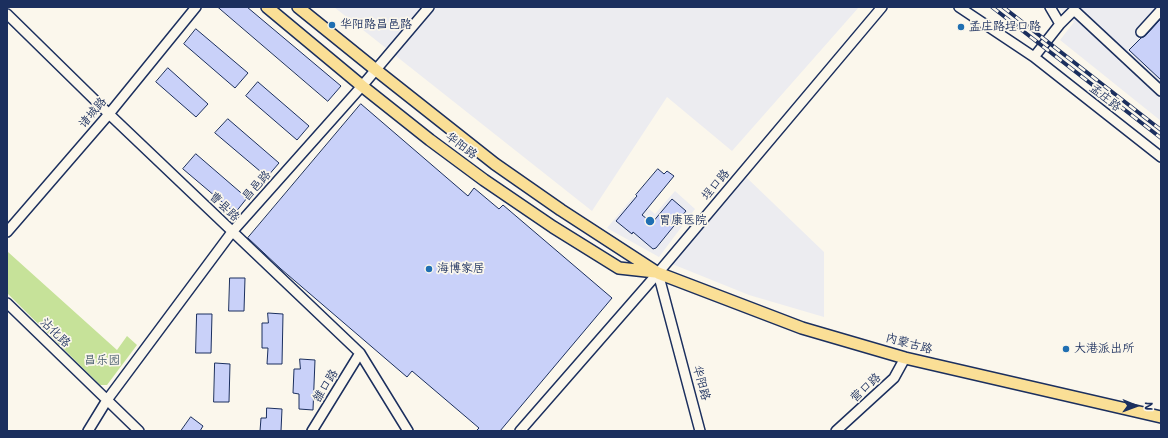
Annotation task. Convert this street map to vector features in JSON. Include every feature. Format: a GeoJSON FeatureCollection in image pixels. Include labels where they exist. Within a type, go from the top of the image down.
{"type":"FeatureCollection","features":[{"type":"Feature","properties":{"kind":"main road","name":"华阳路"},"geometry":{"type":"LineString","coordinates":[[267,7],[430,140],[484,180],[553,227],[618,268],[658,273]]}},
{"type":"Feature","properties":{"kind":"main road","name":"华阳路"},"geometry":{"type":"LineString","coordinates":[[298,7],[495,164],[561,210],[658,273]]}},
{"type":"Feature","properties":{"kind":"main road","name":"内蒙古路"},"geometry":{"type":"LineString","coordinates":[[658,273],[802,328],[905,358],[1161,417]]}},
{"type":"Feature","properties":{"kind":"street"},"geometry":{"type":"LineString","coordinates":[[7,13],[12,7]]}},
{"type":"Feature","properties":{"kind":"street","name":"诸城路"},"geometry":{"type":"LineString","coordinates":[[7,232],[109,114],[196,7]]}},
{"type":"Feature","properties":{"kind":"street","name":"昌邑路"},"geometry":{"type":"LineString","coordinates":[[88,431],[107,400],[232,232],[362,86],[429,7]]}},
{"type":"Feature","properties":{"kind":"street","name":"埕口路"},"geometry":{"type":"LineString","coordinates":[[520,431],[658,273],[882,7]]}},
{"type":"Feature","properties":{"kind":"street","name":"孟庄路"},"geometry":{"type":"LineString","coordinates":[[959,7],[1034,57],[1161,157]]}},
{"type":"Feature","properties":{"kind":"street"},"geometry":{"type":"LineString","coordinates":[[1050,7],[1060,24]]}},
{"type":"Feature","properties":{"kind":"street"},"geometry":{"type":"LineString","coordinates":[[1034,57],[1072,8],[1161,91]]}},
{"type":"Feature","properties":{"kind":"street"},"geometry":{"type":"LineString","coordinates":[[1141,32],[1161,10]]}},
{"type":"Feature","properties":{"kind":"street","name":"曹县路"},"geometry":{"type":"LineString","coordinates":[[7,13],[109,114],[360,353],[408,431]]}},
{"type":"Feature","properties":{"kind":"street","name":"华阳路"},"geometry":{"type":"LineString","coordinates":[[658,273],[700,431]]}},
{"type":"Feature","properties":{"kind":"street","name":"沾化路"},"geometry":{"type":"LineString","coordinates":[[7,303],[139,431]]}},
{"type":"Feature","properties":{"kind":"street","name":"雒口路"},"geometry":{"type":"LineString","coordinates":[[312,431],[360,353]]}},
{"type":"Feature","properties":{"kind":"street","name":"营口路"},"geometry":{"type":"LineString","coordinates":[[836,431],[894,378],[905,358]]}},
{"type":"Feature","properties":{"kind":"shaded area"},"geometry":{"type":"Polygon","coordinates":[[[334,7],[859,7],[732,151],[667,97],[592,211],[334,7]]]}},
{"type":"Feature","properties":{"kind":"shaded area"},"geometry":{"type":"Polygon","coordinates":[[[1058,7],[1161,7],[1161,121],[1060,40],[1074,22],[1058,7]]]}},
{"type":"Feature","properties":{"kind":"shaded area"},"geometry":{"type":"Polygon","coordinates":[[[746,177],[824,252],[824,317],[749,295],[672,264],[746,177]]]}},
{"type":"Feature","properties":{"kind":"shaded area","name":"胃康医院"},"geometry":{"type":"Polygon","coordinates":[[[675,191],[695,209],[659,257],[607,228],[634,196],[655,214],[675,191]]]}},
{"type":"Feature","properties":{"kind":"green space","name":"昌乐园"},"geometry":{"type":"Polygon","coordinates":[[[8,252],[117,350],[127,336],[137,345],[107,385],[100,385],[7,293],[8,252]]]}},
{"type":"Feature","properties":{"kind":"building"},"geometry":{"type":"Polygon","coordinates":[[[218,7],[247,7],[341,86],[328,101],[218,7]]]}},
{"type":"Feature","properties":{"kind":"building"},"geometry":{"type":"Polygon","coordinates":[[[1161,19],[1161,80],[1129,50],[1161,19]]]}},
{"type":"Feature","properties":{"kind":"building"},"geometry":{"type":"Polygon","coordinates":[[[196,29],[248,73],[235,88],[184,44],[196,29]]]}},
{"type":"Feature","properties":{"kind":"building"},"geometry":{"type":"Polygon","coordinates":[[[168,68],[208,104],[196,117],[156,82],[168,68]]]}},
{"type":"Feature","properties":{"kind":"building"},"geometry":{"type":"Polygon","coordinates":[[[258,82],[309,126],[297,140],[246,96],[258,82]]]}},
{"type":"Feature","properties":{"kind":"building","name":"海博家居"},"geometry":{"type":"Polygon","coordinates":[[[361,104],[468,196],[474,188],[499,209],[503,205],[612,298],[500,431],[476,431],[479,428],[412,371],[407,377],[281,269],[248,238],[361,104]]]}},
{"type":"Feature","properties":{"kind":"building"},"geometry":{"type":"Polygon","coordinates":[[[228,119],[279,163],[267,177],[215,133],[228,119]]]}},
{"type":"Feature","properties":{"kind":"building"},"geometry":{"type":"Polygon","coordinates":[[[196,154],[247,198],[235,213],[183,169],[196,154]]]}},
{"type":"Feature","properties":{"kind":"building"},"geometry":{"type":"Polygon","coordinates":[[[658,169],[664,174],[667,171],[674,176],[642,215],[652,223],[672,199],[686,211],[656,248],[653,249],[633,232],[632,234],[616,221],[658,169]]]}},
{"type":"Feature","properties":{"kind":"building"},"geometry":{"type":"Polygon","coordinates":[[[230,278],[245,278],[244,311],[229,311],[230,278]]]}},
{"type":"Feature","properties":{"kind":"building"},"geometry":{"type":"Polygon","coordinates":[[[268,313],[283,314],[282,364],[267,364],[268,348],[262,348],[262,323],[268,323],[268,313]]]}},
{"type":"Feature","properties":{"kind":"building"},"geometry":{"type":"Polygon","coordinates":[[[197,314],[212,314],[211,353],[196,353],[197,314]]]}},
{"type":"Feature","properties":{"kind":"building"},"geometry":{"type":"Polygon","coordinates":[[[300,359],[315,360],[313,410],[299,409],[299,394],[293,393],[294,369],[300,369],[300,359]]]}},
{"type":"Feature","properties":{"kind":"building"},"geometry":{"type":"Polygon","coordinates":[[[215,363],[230,364],[229,402],[214,402],[215,363]]]}},
{"type":"Feature","properties":{"kind":"building"},"geometry":{"type":"Polygon","coordinates":[[[267,408],[282,409],[281,431],[260,431],[261,418],[266,418],[267,408]]]}},
{"type":"Feature","properties":{"kind":"building"},"geometry":{"type":"Polygon","coordinates":[[[191,417],[203,426],[200,431],[181,431],[191,417]]]}},
{"type":"Feature","properties":{"kind":"railway"},"geometry":{"type":"LineString","coordinates":[[992,7],[1161,138]]}},
{"type":"Feature","properties":{"kind":"railway"},"geometry":{"type":"LineString","coordinates":[[1003,7],[1161,130]]}},
{"type":"Feature","properties":{"kind":"place","name":"华阳路昌邑路"},"geometry":{"type":"Point","coordinates":[332,25]}},
{"type":"Feature","properties":{"kind":"place","name":"孟庄路埕口路"},"geometry":{"type":"Point","coordinates":[961,27]}},
{"type":"Feature","properties":{"kind":"place","name":"胃康医院"},"geometry":{"type":"Point","coordinates":[650,221]}},
{"type":"Feature","properties":{"kind":"place","name":"海博家居"},"geometry":{"type":"Point","coordinates":[429,269]}},
{"type":"Feature","properties":{"kind":"place","name":"大港派出所"},"geometry":{"type":"Point","coordinates":[1066,349]}}]}
